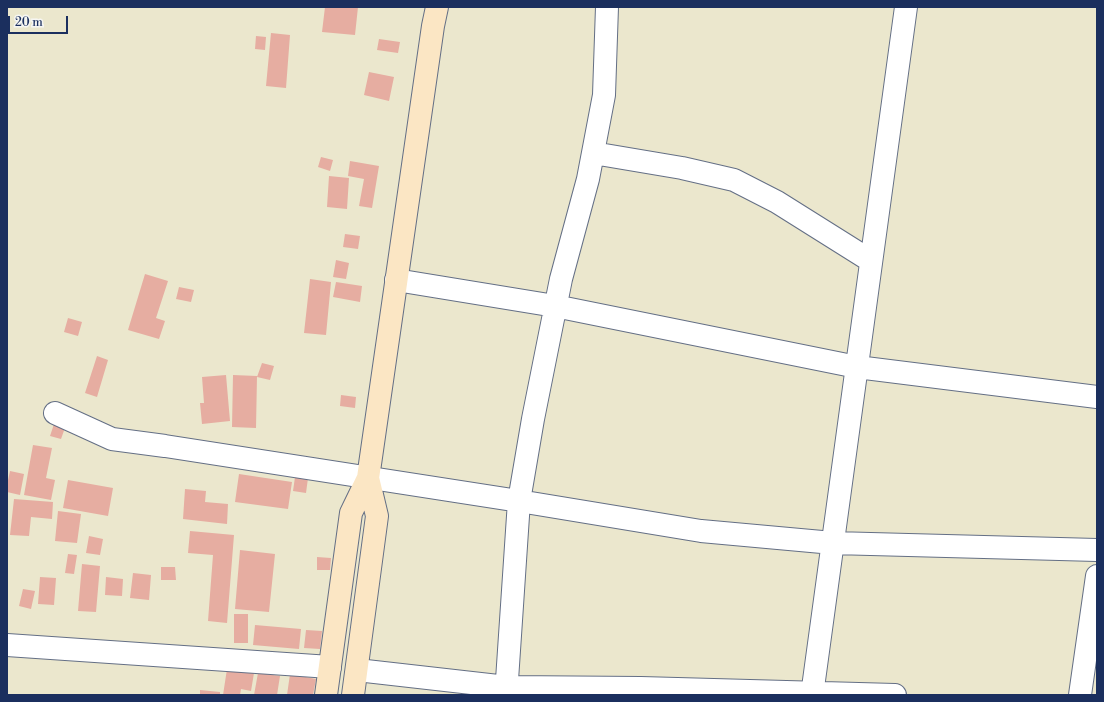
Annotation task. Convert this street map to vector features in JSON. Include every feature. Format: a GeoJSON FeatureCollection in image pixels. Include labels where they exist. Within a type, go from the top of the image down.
{"type":"FeatureCollection","features":[{"type":"Feature","properties":{"kind":"main road"},"geometry":{"type":"LineString","coordinates":[[326,695],[350,513],[368,478],[433,26],[437,7]]}},
{"type":"Feature","properties":{"kind":"main road"},"geometry":{"type":"LineString","coordinates":[[353,695],[377,516],[368,478]]}},
{"type":"Feature","properties":{"kind":"street"},"geometry":{"type":"LineString","coordinates":[[507,691],[519,501],[555,306],[588,179],[604,95],[607,7]]}},
{"type":"Feature","properties":{"kind":"street"},"geometry":{"type":"LineString","coordinates":[[812,694],[906,7]]}},
{"type":"Feature","properties":{"kind":"street"},"geometry":{"type":"LineString","coordinates":[[593,153],[682,168],[734,180],[777,202],[871,261]]}},
{"type":"Feature","properties":{"kind":"street"},"geometry":{"type":"LineString","coordinates":[[396,280],[555,306],[857,367],[1097,398]]}},
{"type":"Feature","properties":{"kind":"street"},"geometry":{"type":"LineString","coordinates":[[55,413],[112,439],[519,501],[701,532],[833,543],[1097,550]]}},
{"type":"Feature","properties":{"kind":"street"},"geometry":{"type":"LineString","coordinates":[[1080,695],[1097,576]]}},
{"type":"Feature","properties":{"kind":"street"},"geometry":{"type":"LineString","coordinates":[[7,645],[330,667]]}},
{"type":"Feature","properties":{"kind":"street"},"geometry":{"type":"LineString","coordinates":[[357,670],[507,691],[641,688],[812,694],[895,695]]}},
{"type":"Feature","properties":{"kind":"building"},"geometry":{"type":"Polygon","coordinates":[[[325,7],[358,7],[355,35],[322,32],[325,7]]]}},
{"type":"Feature","properties":{"kind":"building"},"geometry":{"type":"Polygon","coordinates":[[[271,33],[290,35],[286,88],[266,86],[271,33]]]}},
{"type":"Feature","properties":{"kind":"building"},"geometry":{"type":"Polygon","coordinates":[[[256,36],[266,37],[265,50],[255,49],[256,36]]]}},
{"type":"Feature","properties":{"kind":"building"},"geometry":{"type":"Polygon","coordinates":[[[379,39],[400,42],[398,53],[377,50],[379,39]]]}},
{"type":"Feature","properties":{"kind":"building"},"geometry":{"type":"Polygon","coordinates":[[[369,72],[394,77],[389,101],[364,95],[369,72]]]}},
{"type":"Feature","properties":{"kind":"building"},"geometry":{"type":"Polygon","coordinates":[[[321,157],[333,160],[330,171],[318,167],[321,157]]]}},
{"type":"Feature","properties":{"kind":"building"},"geometry":{"type":"Polygon","coordinates":[[[350,161],[379,166],[372,208],[359,206],[364,179],[348,176],[350,161]]]}},
{"type":"Feature","properties":{"kind":"building"},"geometry":{"type":"Polygon","coordinates":[[[329,176],[349,178],[347,209],[327,207],[329,176]]]}},
{"type":"Feature","properties":{"kind":"building"},"geometry":{"type":"Polygon","coordinates":[[[345,234],[360,236],[358,249],[343,247],[345,234]]]}},
{"type":"Feature","properties":{"kind":"building"},"geometry":{"type":"Polygon","coordinates":[[[336,260],[349,263],[346,279],[333,277],[336,260]]]}},
{"type":"Feature","properties":{"kind":"building"},"geometry":{"type":"Polygon","coordinates":[[[145,274],[168,281],[156,318],[165,321],[159,339],[128,330],[145,274]]]}},
{"type":"Feature","properties":{"kind":"building"},"geometry":{"type":"Polygon","coordinates":[[[310,279],[331,282],[326,335],[304,333],[310,279]]]}},
{"type":"Feature","properties":{"kind":"building"},"geometry":{"type":"Polygon","coordinates":[[[336,282],[362,286],[360,302],[333,297],[336,282]]]}},
{"type":"Feature","properties":{"kind":"building"},"geometry":{"type":"Polygon","coordinates":[[[179,287],[194,290],[191,302],[176,299],[179,287]]]}},
{"type":"Feature","properties":{"kind":"building"},"geometry":{"type":"Polygon","coordinates":[[[68,318],[82,322],[78,336],[64,332],[68,318]]]}},
{"type":"Feature","properties":{"kind":"building"},"geometry":{"type":"Polygon","coordinates":[[[97,356],[108,360],[97,397],[85,393],[97,356]]]}},
{"type":"Feature","properties":{"kind":"building"},"geometry":{"type":"Polygon","coordinates":[[[262,363],[274,366],[270,380],[257,377],[262,363]]]}},
{"type":"Feature","properties":{"kind":"building"},"geometry":{"type":"Polygon","coordinates":[[[226,375],[230,421],[202,424],[200,403],[204,403],[202,377],[226,375]]]}},
{"type":"Feature","properties":{"kind":"building"},"geometry":{"type":"Polygon","coordinates":[[[233,375],[257,376],[256,428],[232,427],[233,375]]]}},
{"type":"Feature","properties":{"kind":"building"},"geometry":{"type":"Polygon","coordinates":[[[341,395],[356,397],[355,408],[340,406],[341,395]]]}},
{"type":"Feature","properties":{"kind":"building"},"geometry":{"type":"Polygon","coordinates":[[[55,421],[66,425],[61,439],[50,436],[55,421]]]}},
{"type":"Feature","properties":{"kind":"building"},"geometry":{"type":"Polygon","coordinates":[[[33,445],[52,448],[46,478],[55,480],[51,500],[24,495],[33,445]]]}},
{"type":"Feature","properties":{"kind":"building"},"geometry":{"type":"Polygon","coordinates":[[[10,471],[24,474],[20,495],[7,492],[10,471]]]}},
{"type":"Feature","properties":{"kind":"building"},"geometry":{"type":"Polygon","coordinates":[[[239,474],[292,482],[288,509],[235,502],[239,474]]]}},
{"type":"Feature","properties":{"kind":"building"},"geometry":{"type":"Polygon","coordinates":[[[295,477],[308,478],[306,493],[293,491],[295,477]]]}},
{"type":"Feature","properties":{"kind":"building"},"geometry":{"type":"Polygon","coordinates":[[[68,480],[113,488],[108,516],[63,508],[68,480]]]}},
{"type":"Feature","properties":{"kind":"building"},"geometry":{"type":"Polygon","coordinates":[[[185,489],[206,491],[205,502],[228,504],[227,524],[183,519],[185,489]]]}},
{"type":"Feature","properties":{"kind":"building"},"geometry":{"type":"Polygon","coordinates":[[[14,499],[53,502],[52,519],[31,517],[29,536],[10,535],[14,499]]]}},
{"type":"Feature","properties":{"kind":"building"},"geometry":{"type":"Polygon","coordinates":[[[58,511],[81,514],[77,543],[55,541],[58,511]]]}},
{"type":"Feature","properties":{"kind":"building"},"geometry":{"type":"Polygon","coordinates":[[[190,531],[234,535],[227,623],[208,621],[213,555],[188,553],[190,531]]]}},
{"type":"Feature","properties":{"kind":"building"},"geometry":{"type":"Polygon","coordinates":[[[89,536],[103,539],[100,555],[86,553],[89,536]]]}},
{"type":"Feature","properties":{"kind":"building"},"geometry":{"type":"Polygon","coordinates":[[[240,550],[275,554],[269,612],[235,609],[240,550]]]}},
{"type":"Feature","properties":{"kind":"building"},"geometry":{"type":"Polygon","coordinates":[[[68,554],[77,555],[74,574],[65,573],[68,554]]]}},
{"type":"Feature","properties":{"kind":"building"},"geometry":{"type":"Polygon","coordinates":[[[317,557],[331,558],[330,570],[317,570],[317,557]]]}},
{"type":"Feature","properties":{"kind":"building"},"geometry":{"type":"Polygon","coordinates":[[[82,564],[100,566],[96,612],[78,611],[82,564]]]}},
{"type":"Feature","properties":{"kind":"building"},"geometry":{"type":"Polygon","coordinates":[[[161,567],[175,567],[176,580],[161,580],[161,567]]]}},
{"type":"Feature","properties":{"kind":"building"},"geometry":{"type":"Polygon","coordinates":[[[133,573],[151,575],[149,600],[130,598],[133,573]]]}},
{"type":"Feature","properties":{"kind":"building"},"geometry":{"type":"Polygon","coordinates":[[[40,577],[56,578],[54,605],[38,604],[40,577]]]}},
{"type":"Feature","properties":{"kind":"building"},"geometry":{"type":"Polygon","coordinates":[[[106,577],[123,579],[122,596],[105,595],[106,577]]]}},
{"type":"Feature","properties":{"kind":"building"},"geometry":{"type":"Polygon","coordinates":[[[23,589],[35,591],[31,609],[19,606],[23,589]]]}},
{"type":"Feature","properties":{"kind":"building"},"geometry":{"type":"Polygon","coordinates":[[[234,614],[248,614],[248,643],[234,643],[234,614]]]}},
{"type":"Feature","properties":{"kind":"building"},"geometry":{"type":"Polygon","coordinates":[[[255,625],[301,629],[299,649],[253,645],[255,625]]]}},
{"type":"Feature","properties":{"kind":"building"},"geometry":{"type":"Polygon","coordinates":[[[306,630],[322,631],[320,649],[304,648],[306,630]]]}},
{"type":"Feature","properties":{"kind":"building"},"geometry":{"type":"Polygon","coordinates":[[[227,669],[254,673],[251,691],[241,689],[240,695],[223,695],[227,669]]]}},
{"type":"Feature","properties":{"kind":"building"},"geometry":{"type":"Polygon","coordinates":[[[258,673],[280,676],[277,695],[254,695],[258,673]]]}},
{"type":"Feature","properties":{"kind":"building"},"geometry":{"type":"Polygon","coordinates":[[[290,674],[316,679],[313,695],[287,695],[290,674]]]}},
{"type":"Feature","properties":{"kind":"building"},"geometry":{"type":"Polygon","coordinates":[[[200,690],[220,692],[220,695],[200,695],[200,690]]]}}]}
